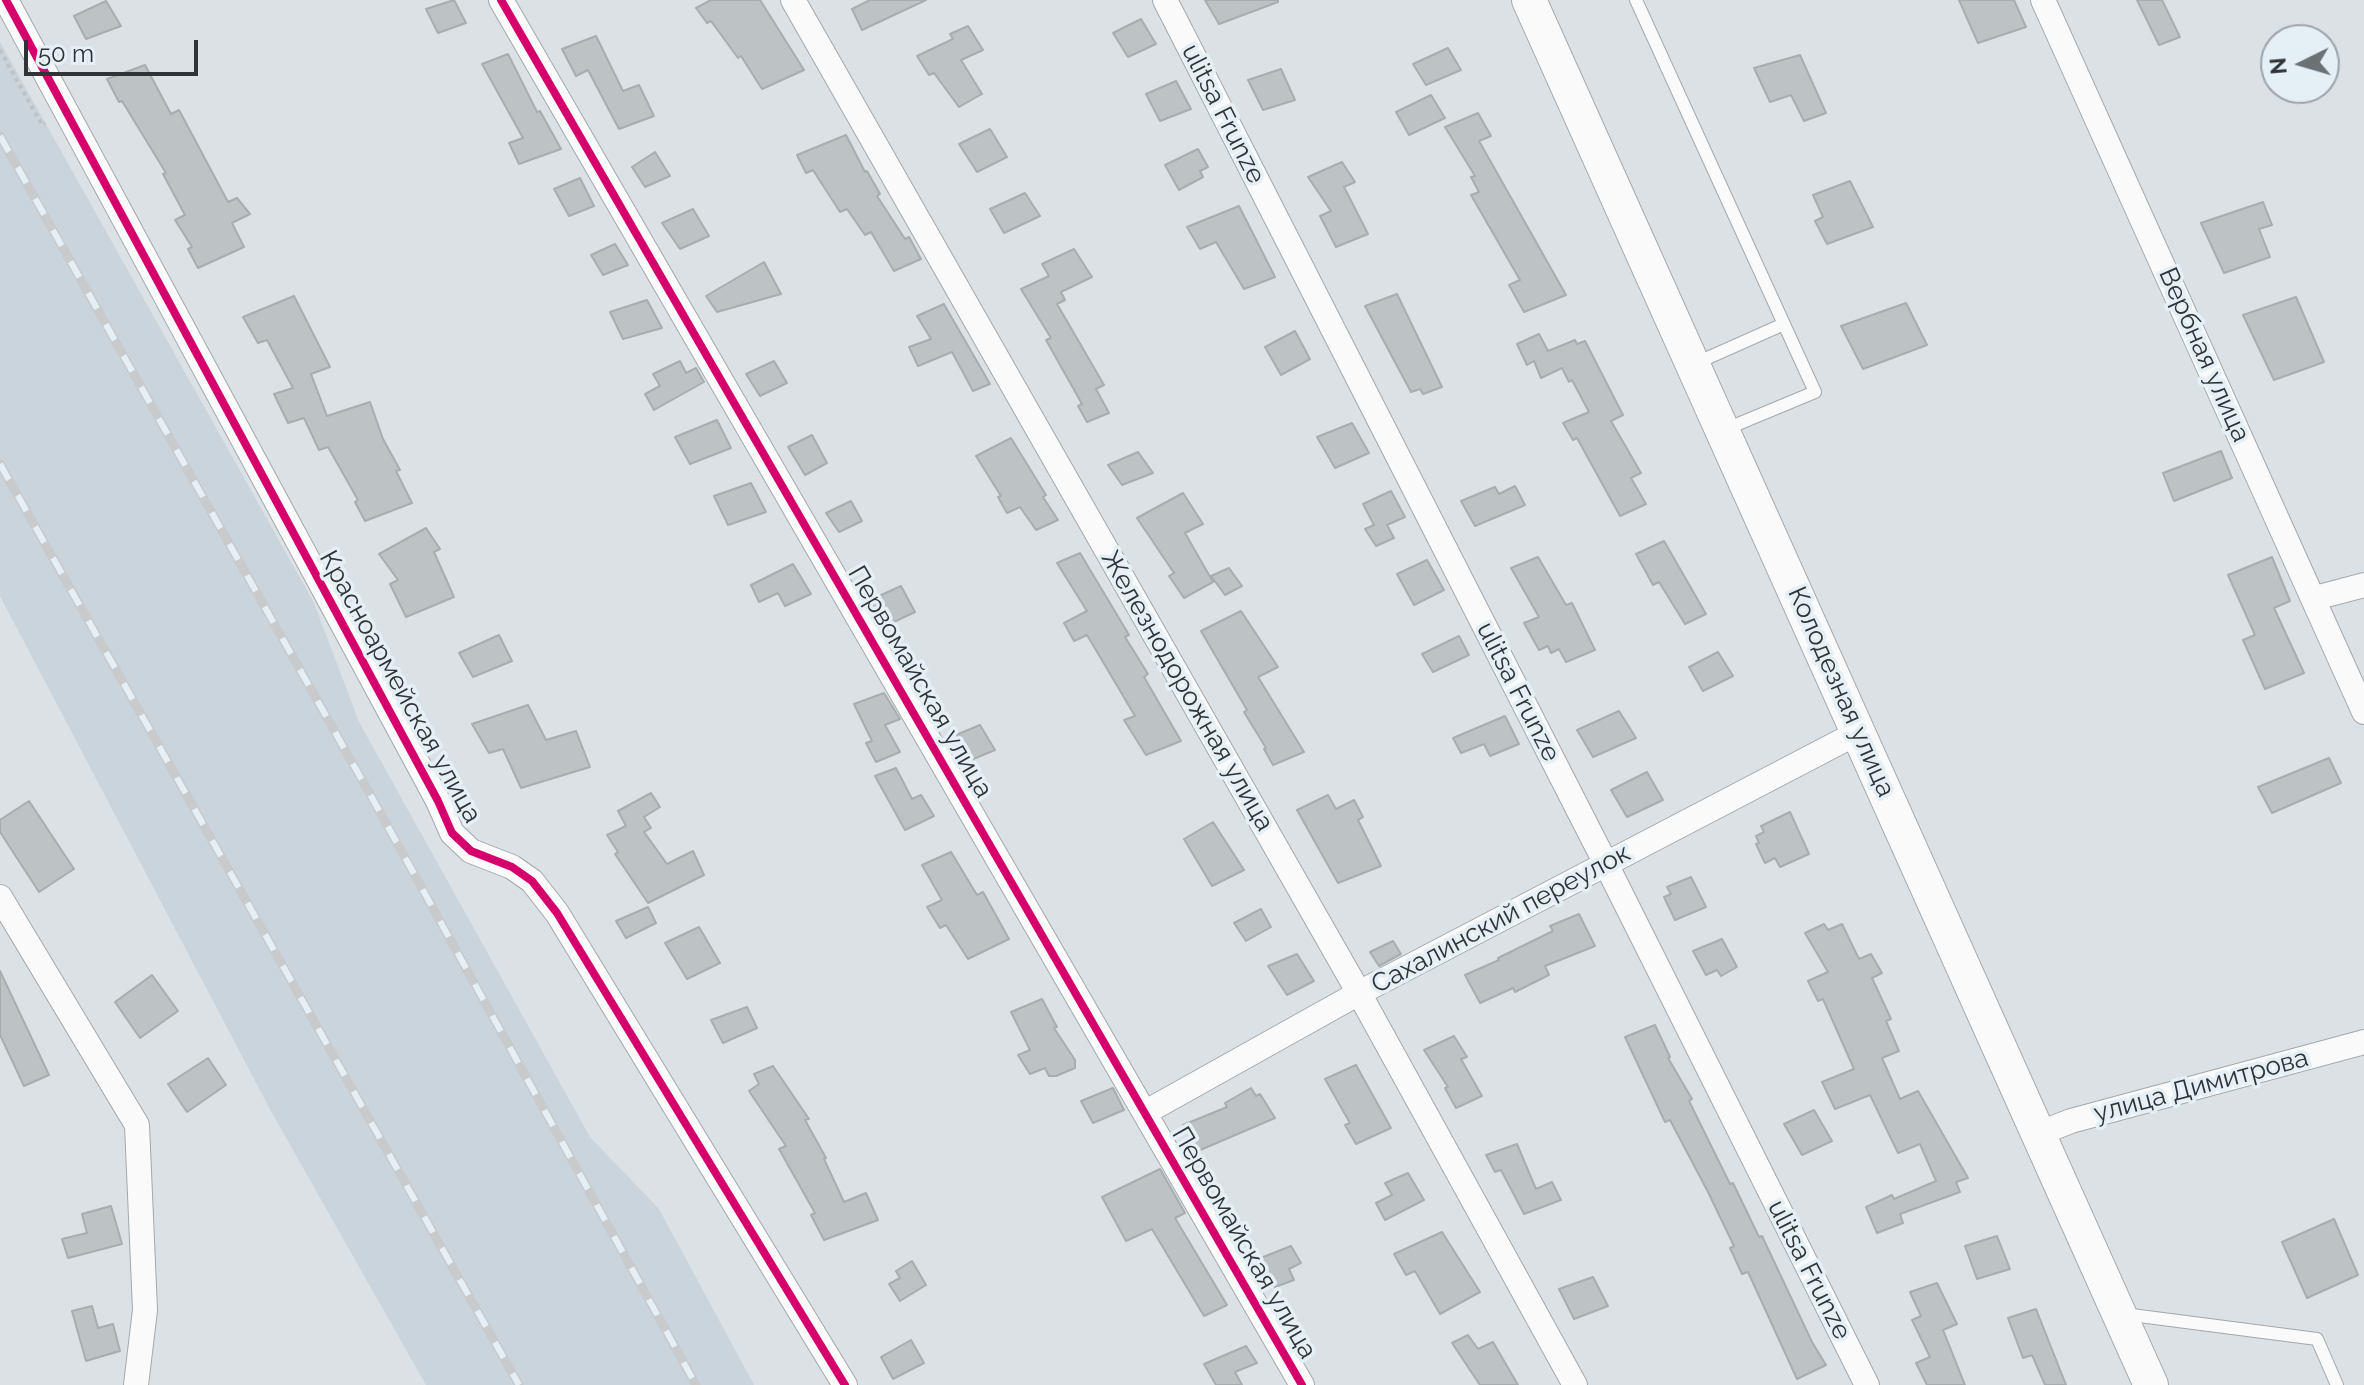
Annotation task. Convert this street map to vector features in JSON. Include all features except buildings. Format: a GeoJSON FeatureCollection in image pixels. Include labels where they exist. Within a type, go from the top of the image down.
{"type":"FeatureCollection","features":[{"type":"Feature","properties":{"kind":"main road","name":"Колодезная улица"},"geometry":{"type":"LineString","coordinates":[[1529,0],[2151,1385]]}},
{"type":"Feature","properties":{"kind":"street","name":"Красноармейская улица"},"geometry":{"type":"LineString","coordinates":[[6,0],[416,760],[452,833],[471,851],[512,867],[532,881],[557,913],[845,1385]]}},
{"type":"Feature","properties":{"kind":"street","name":"Первомайская улица"},"geometry":{"type":"LineString","coordinates":[[501,0],[1302,1385]]}},
{"type":"Feature","properties":{"kind":"street","name":"Железнодорожная улица"},"geometry":{"type":"LineString","coordinates":[[793,0],[1359,993],[1575,1385]]}},
{"type":"Feature","properties":{"kind":"street","name":"ulitsa Frunze"},"geometry":{"type":"LineString","coordinates":[[1165,0],[1606,864],[1867,1385]]}},
{"type":"Feature","properties":{"kind":"street","name":"Вербная улица"},"geometry":{"type":"LineString","coordinates":[[2048,2],[2364,712]]}},
{"type":"Feature","properties":{"kind":"street"},"geometry":{"type":"LineString","coordinates":[[2315,598],[2364,585]]}},
{"type":"Feature","properties":{"kind":"street","name":"Сахалинский переулок"},"geometry":{"type":"LineString","coordinates":[[1146,1112],[1359,993],[1859,732]]}},
{"type":"Feature","properties":{"kind":"street"},"geometry":{"type":"LineString","coordinates":[[0,897],[137,1125],[145,1310],[136,1385]]}},
{"type":"Feature","properties":{"kind":"street","name":"улица Димитрова"},"geometry":{"type":"LineString","coordinates":[[2038,1134],[2071,1121],[2364,1042]]}},
{"type":"Feature","properties":{"kind":"lane"},"geometry":{"type":"LineString","coordinates":[[1636,0],[1815,392],[1723,430]]}},
{"type":"Feature","properties":{"kind":"lane"},"geometry":{"type":"LineString","coordinates":[[1694,364],[1784,324]]}},
{"type":"Feature","properties":{"kind":"lane"},"geometry":{"type":"LineString","coordinates":[[2119,1314],[2317,1339],[2337,1385]]}},
{"type":"Feature","properties":{"kind":"path"},"geometry":{"type":"LineString","coordinates":[[0,50],[42,125]]}},
{"type":"Feature","properties":{"kind":"shaded area"},"geometry":{"type":"Polygon","coordinates":[[[0,42],[314,603],[359,722],[590,1137],[659,1209],[754,1385],[426,1385],[272,1113],[0,596],[0,42]]]}},
{"type":"Feature","properties":{"kind":"railway"},"geometry":{"type":"LineString","coordinates":[[0,136],[371,796],[696,1385]]}},
{"type":"Feature","properties":{"kind":"railway"},"geometry":{"type":"LineString","coordinates":[[0,464],[519,1385]]}},
{"type":"Feature","properties":{"kind":"cycle path"},"geometry":{"type":"LineString","coordinates":[[6,0],[438,801],[452,833],[471,851],[512,867],[532,881],[557,913],[845,1385]]}},
{"type":"Feature","properties":{"kind":"cycle path"},"geometry":{"type":"LineString","coordinates":[[501,0],[1302,1385]]}}]}
